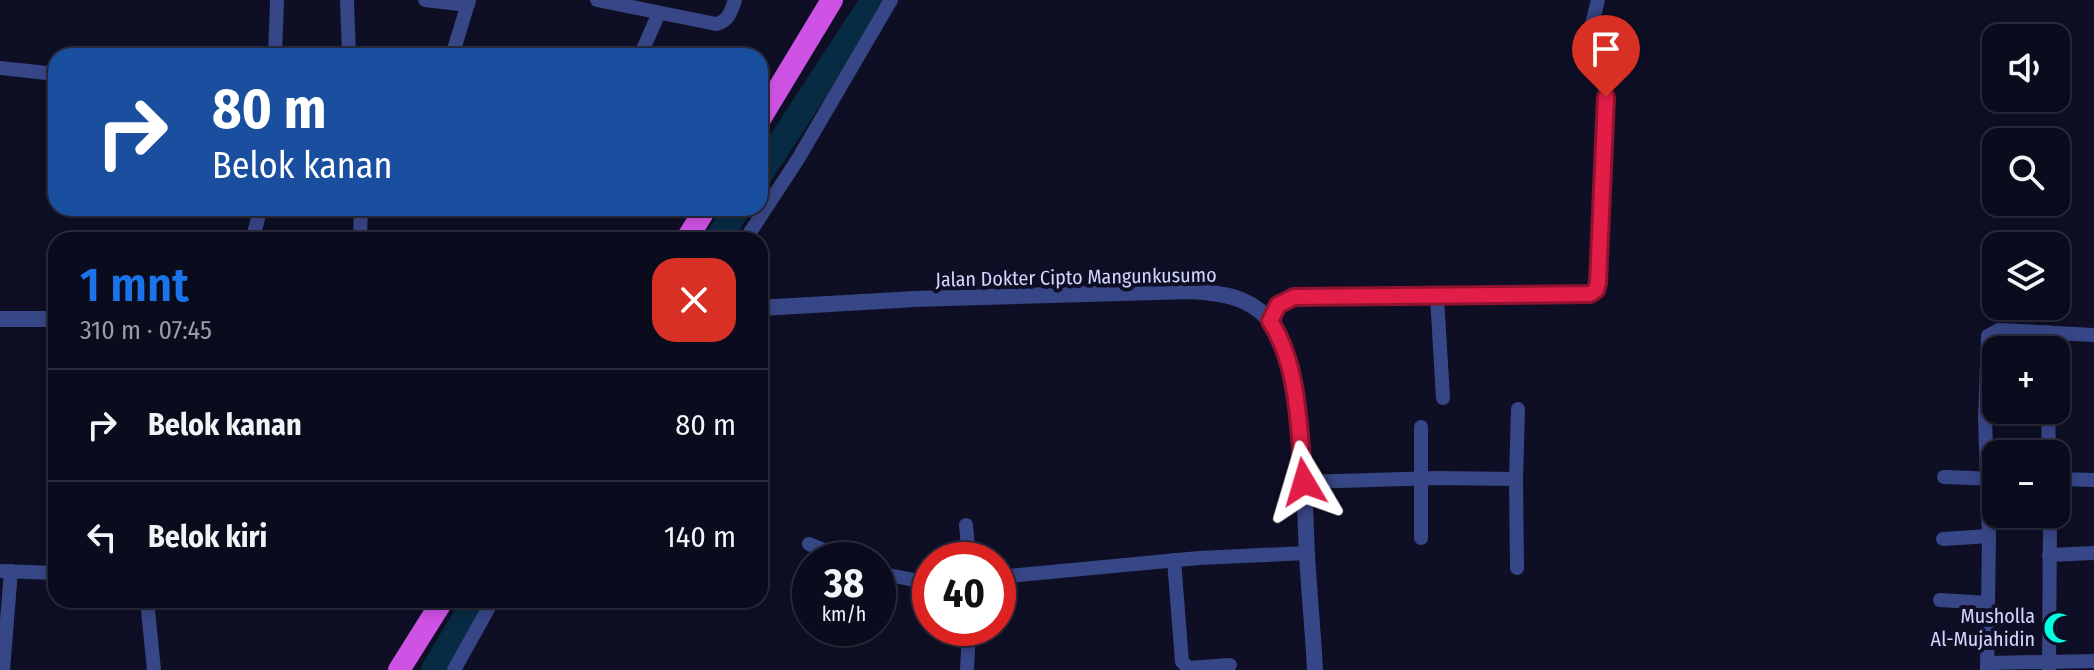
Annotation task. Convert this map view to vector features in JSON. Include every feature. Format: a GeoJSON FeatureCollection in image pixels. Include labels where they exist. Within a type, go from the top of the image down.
{"type":"FeatureCollection","features":[{"type":"Feature","properties":{"kind":"highway"},"geometry":{"type":"LineString","coordinates":[[768,106],[832,0]]}},
{"type":"Feature","properties":{"kind":"highway"},"geometry":{"type":"LineString","coordinates":[[399,670],[438,608]]}},
{"type":"Feature","properties":{"kind":"street"},"geometry":{"type":"LineString","coordinates":[[275,48],[277,0]]}},
{"type":"Feature","properties":{"kind":"street"},"geometry":{"type":"LineString","coordinates":[[347,0],[349,48]]}},
{"type":"Feature","properties":{"kind":"street"},"geometry":{"type":"LineString","coordinates":[[425,0],[468,2],[454,48]]}},
{"type":"Feature","properties":{"kind":"street"},"geometry":{"type":"LineString","coordinates":[[597,0],[716,24],[724,23],[729,17],[735,0]]}},
{"type":"Feature","properties":{"kind":"street"},"geometry":{"type":"LineString","coordinates":[[768,205],[891,0]]}},
{"type":"Feature","properties":{"kind":"street"},"geometry":{"type":"LineString","coordinates":[[1315,670],[1304,482],[1291,372],[1279,335],[1270,321],[1278,305],[1294,297],[1585,295],[1596,290],[1606,97],[1603,74],[1587,44],[1598,0]]}},
{"type":"Feature","properties":{"kind":"street"},"geometry":{"type":"LineString","coordinates":[[644,48],[659,13]]}},
{"type":"Feature","properties":{"kind":"street"},"geometry":{"type":"LineString","coordinates":[[0,68],[48,73]]}},
{"type":"Feature","properties":{"kind":"street","name":"Jalan Dokter Cipto Mangunkusumo"},"geometry":{"type":"LineString","coordinates":[[768,308],[915,299],[1191,291],[1219,293],[1242,300],[1270,321]]}},
{"type":"Feature","properties":{"kind":"street"},"geometry":{"type":"LineString","coordinates":[[1437,297],[1443,398]]}},
{"type":"Feature","properties":{"kind":"street"},"geometry":{"type":"LineString","coordinates":[[0,319],[48,319]]}},
{"type":"Feature","properties":{"kind":"street"},"geometry":{"type":"LineString","coordinates":[[1988,440],[1985,418],[1988,336],[1999,330],[2094,335]]}},
{"type":"Feature","properties":{"kind":"street"},"geometry":{"type":"LineString","coordinates":[[1517,568],[1518,409]]}},
{"type":"Feature","properties":{"kind":"street"},"geometry":{"type":"LineString","coordinates":[[1421,427],[1421,538]]}},
{"type":"Feature","properties":{"kind":"street"},"geometry":{"type":"LineString","coordinates":[[1944,477],[1982,478]]}},
{"type":"Feature","properties":{"kind":"street"},"geometry":{"type":"LineString","coordinates":[[1304,482],[1516,479]]}},
{"type":"Feature","properties":{"kind":"street"},"geometry":{"type":"LineString","coordinates":[[2070,479],[2094,480]]}},
{"type":"Feature","properties":{"kind":"street"},"geometry":{"type":"LineString","coordinates":[[966,525],[967,542]]}},
{"type":"Feature","properties":{"kind":"street"},"geometry":{"type":"LineString","coordinates":[[1989,528],[1987,667],[2049,666],[2094,661]]}},
{"type":"Feature","properties":{"kind":"street"},"geometry":{"type":"LineString","coordinates":[[2049,666],[2050,528]]}},
{"type":"Feature","properties":{"kind":"street"},"geometry":{"type":"LineString","coordinates":[[1943,539],[1989,536]]}},
{"type":"Feature","properties":{"kind":"street"},"geometry":{"type":"LineString","coordinates":[[1016,575],[1174,560],[1307,553]]}},
{"type":"Feature","properties":{"kind":"street"},"geometry":{"type":"LineString","coordinates":[[2049,555],[2094,553]]}},
{"type":"Feature","properties":{"kind":"street"},"geometry":{"type":"LineString","coordinates":[[1174,560],[1182,662],[1189,668],[1230,665]]}},
{"type":"Feature","properties":{"kind":"street"},"geometry":{"type":"LineString","coordinates":[[3,670],[6,571],[48,573]]}},
{"type":"Feature","properties":{"kind":"street"},"geometry":{"type":"LineString","coordinates":[[1940,600],[1988,603]]}},
{"type":"Feature","properties":{"kind":"street"},"geometry":{"type":"LineString","coordinates":[[148,608],[154,670]]}},
{"type":"Feature","properties":{"kind":"street"},"geometry":{"type":"LineString","coordinates":[[454,670],[489,608]]}},
{"type":"Feature","properties":{"kind":"street"},"geometry":{"type":"LineString","coordinates":[[967,670],[968,646]]}},
{"type":"Feature","properties":{"kind":"waterway"},"geometry":{"type":"LineString","coordinates":[[768,162],[874,0]]}},
{"type":"Feature","properties":{"kind":"waterway"},"geometry":{"type":"LineString","coordinates":[[722,232],[733,216]]}},
{"type":"Feature","properties":{"kind":"waterway"},"geometry":{"type":"LineString","coordinates":[[434,670],[471,608]]}},
{"type":"Feature","properties":{"kind":"place","name":"Musholla Al-Mujahidin"},"geometry":{"type":"Point","coordinates":[2059,628]}},
{"type":"Feature","properties":{"kind":"route"},"geometry":{"type":"LineString","coordinates":[[1304,482],[1291,372],[1279,335],[1270,321],[1278,305],[1294,297],[1590,294],[1596,290],[1598,283],[1606,97]]}}]}
